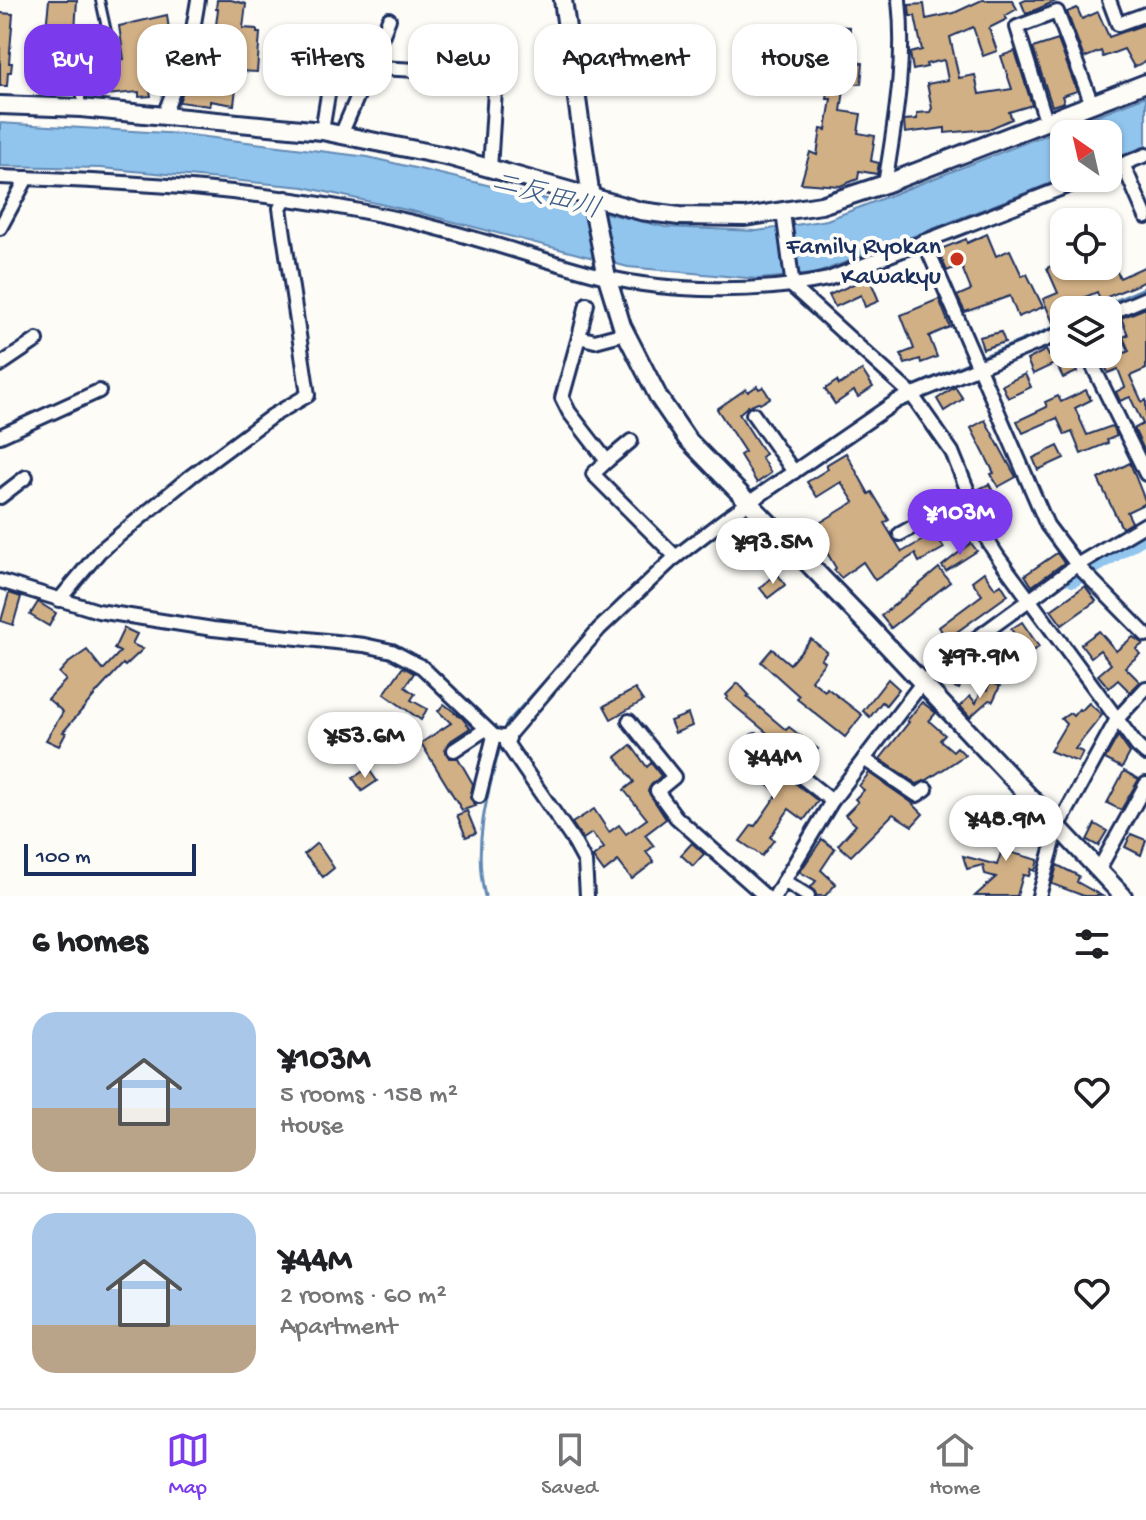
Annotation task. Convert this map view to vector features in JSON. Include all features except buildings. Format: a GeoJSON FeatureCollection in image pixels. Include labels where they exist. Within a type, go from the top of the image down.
{"type":"FeatureCollection","features":[{"type":"Feature","properties":{"kind":"street"},"geometry":{"type":"LineString","coordinates":[[164,115],[190,47],[198,0]]}},
{"type":"Feature","properties":{"kind":"street"},"geometry":{"type":"LineString","coordinates":[[563,0],[591,198],[607,277],[625,333],[659,398],[687,439],[1123,896]]}},
{"type":"Feature","properties":{"kind":"street"},"geometry":{"type":"LineString","coordinates":[[885,184],[901,83],[899,0]]}},
{"type":"Feature","properties":{"kind":"street"},"geometry":{"type":"LineString","coordinates":[[1109,0],[1118,24],[1146,14]]}},
{"type":"Feature","properties":{"kind":"street"},"geometry":{"type":"LineString","coordinates":[[1046,121],[1017,27],[1057,12],[1092,104]]}},
{"type":"Feature","properties":{"kind":"street"},"geometry":{"type":"LineString","coordinates":[[387,24],[389,19]]}},
{"type":"Feature","properties":{"kind":"street"},"geometry":{"type":"LineString","coordinates":[[392,69],[496,74],[490,169]]}},
{"type":"Feature","properties":{"kind":"street"},"geometry":{"type":"LineString","coordinates":[[0,105],[81,108],[322,131],[450,157],[641,211],[679,216],[745,217],[821,205],[885,184],[1146,83]]}},
{"type":"Feature","properties":{"kind":"street"},"geometry":{"type":"LineString","coordinates":[[322,131],[328,96]]}},
{"type":"Feature","properties":{"kind":"street"},"geometry":{"type":"LineString","coordinates":[[341,135],[358,96]]}},
{"type":"Feature","properties":{"kind":"street"},"geometry":{"type":"LineString","coordinates":[[1146,155],[1123,164],[1146,217]]}},
{"type":"Feature","properties":{"kind":"street"},"geometry":{"type":"LineString","coordinates":[[0,177],[137,182],[286,198],[408,221],[607,277],[658,286],[696,288],[793,287],[828,279],[1052,192]]}},
{"type":"Feature","properties":{"kind":"street"},"geometry":{"type":"LineString","coordinates":[[0,228],[27,178]]}},
{"type":"Feature","properties":{"kind":"street"},"geometry":{"type":"LineString","coordinates":[[59,600],[100,551],[179,485],[272,416],[308,395],[280,208],[286,198]]}},
{"type":"Feature","properties":{"kind":"street"},"geometry":{"type":"LineString","coordinates":[[783,212],[793,287],[907,391],[952,452],[989,543],[1028,600],[1146,754]]}},
{"type":"Feature","properties":{"kind":"street"},"geometry":{"type":"LineString","coordinates":[[924,241],[1047,525],[1081,568],[1146,635]]}},
{"type":"Feature","properties":{"kind":"street"},"geometry":{"type":"LineString","coordinates":[[1122,308],[1146,298]]}},
{"type":"Feature","properties":{"kind":"street"},"geometry":{"type":"LineString","coordinates":[[587,304],[562,398],[569,412],[607,461]]}},
{"type":"Feature","properties":{"kind":"street"},"geometry":{"type":"LineString","coordinates":[[579,337],[595,341],[625,333]]}},
{"type":"Feature","properties":{"kind":"street"},"geometry":{"type":"LineString","coordinates":[[587,896],[585,862],[507,744],[510,733],[599,629],[676,557],[749,503],[907,391],[1050,337]]}},
{"type":"Feature","properties":{"kind":"street"},"geometry":{"type":"LineString","coordinates":[[0,365],[37,340]]}},
{"type":"Feature","properties":{"kind":"street"},"geometry":{"type":"LineString","coordinates":[[1094,368],[1146,474]]}},
{"type":"Feature","properties":{"kind":"street"},"geometry":{"type":"LineString","coordinates":[[0,436],[99,391]]}},
{"type":"Feature","properties":{"kind":"street"},"geometry":{"type":"LineString","coordinates":[[753,414],[794,472]]}},
{"type":"Feature","properties":{"kind":"street"},"geometry":{"type":"LineString","coordinates":[[631,441],[593,474],[676,557]]}},
{"type":"Feature","properties":{"kind":"street"},"geometry":{"type":"LineString","coordinates":[[0,497],[26,477]]}},
{"type":"Feature","properties":{"kind":"street"},"geometry":{"type":"LineString","coordinates":[[900,534],[970,495]]}},
{"type":"Feature","properties":{"kind":"street"},"geometry":{"type":"LineString","coordinates":[[775,896],[832,801],[922,683],[955,654],[1028,600],[1146,524]]}},
{"type":"Feature","properties":{"kind":"street"},"geometry":{"type":"LineString","coordinates":[[0,581],[98,611],[392,651],[422,667],[490,733],[509,738]]}},
{"type":"Feature","properties":{"kind":"street"},"geometry":{"type":"LineString","coordinates":[[1039,896],[1058,827],[1117,719],[1146,688]]}},
{"type":"Feature","properties":{"kind":"street"},"geometry":{"type":"LineString","coordinates":[[629,721],[674,777],[657,791],[676,817],[765,896]]}},
{"type":"Feature","properties":{"kind":"street"},"geometry":{"type":"LineString","coordinates":[[454,750],[490,733]]}},
{"type":"Feature","properties":{"kind":"street"},"geometry":{"type":"LineString","coordinates":[[479,796],[490,733]]}},
{"type":"Feature","properties":{"kind":"street"},"geometry":{"type":"LineString","coordinates":[[756,741],[832,801]]}},
{"type":"Feature","properties":{"kind":"street"},"geometry":{"type":"LineString","coordinates":[[864,759],[917,795],[926,789]]}},
{"type":"Feature","properties":{"kind":"street"},"geometry":{"type":"LineString","coordinates":[[1099,869],[1146,784]]}},
{"type":"Feature","properties":{"kind":"street"},"geometry":{"type":"LineString","coordinates":[[784,881],[808,896]]}},
{"type":"Feature","properties":{"kind":"lane"},"geometry":{"type":"LineString","coordinates":[[81,108],[81,65],[89,56],[111,50],[100,0]]}},
{"type":"Feature","properties":{"kind":"water"},"geometry":{"type":"Polygon","coordinates":[[[1146,96],[1146,146],[1122,155],[1122,120],[1084,120],[1146,96]]]}},
{"type":"Feature","properties":{"kind":"water"},"geometry":{"type":"Polygon","coordinates":[[[0,123],[182,134],[368,157],[665,227],[757,231],[827,220],[1050,133],[1050,183],[815,274],[758,279],[628,267],[420,213],[304,187],[101,168],[0,166],[0,123]]]}},
{"type":"Feature","properties":{"kind":"waterway"},"geometry":{"type":"LineString","coordinates":[[1122,298],[1146,287]]}},
{"type":"Feature","properties":{"kind":"waterway"},"geometry":{"type":"LineString","coordinates":[[977,359],[1050,329]]}},
{"type":"Feature","properties":{"kind":"waterway"},"geometry":{"type":"LineString","coordinates":[[911,387],[970,362]]}},
{"type":"Feature","properties":{"kind":"waterway"},"geometry":{"type":"LineString","coordinates":[[883,402],[901,392]]}},
{"type":"Feature","properties":{"kind":"waterway"},"geometry":{"type":"LineString","coordinates":[[812,450],[847,427]]}},
{"type":"Feature","properties":{"kind":"waterway"},"geometry":{"type":"LineString","coordinates":[[761,485],[777,474]]}},
{"type":"Feature","properties":{"kind":"waterway"},"geometry":{"type":"LineString","coordinates":[[677,548],[716,517]]}},
{"type":"Feature","properties":{"kind":"waterway"},"geometry":{"type":"LineString","coordinates":[[1073,577],[1146,532]]}},
{"type":"Feature","properties":{"kind":"waterway"},"geometry":{"type":"LineString","coordinates":[[504,731],[506,724],[592,628]]}},
{"type":"Feature","properties":{"kind":"waterway"},"geometry":{"type":"LineString","coordinates":[[485,896],[481,877],[481,838],[501,743]]}},
{"type":"Feature","properties":{"kind":"place","name":"Family Ryokan Kawakyu"},"geometry":{"type":"Point","coordinates":[957,259]}},
{"type":"Feature","properties":{"kind":"water label","name":"二反田川"},"geometry":{"type":"Point","coordinates":[547,193]}}]}
